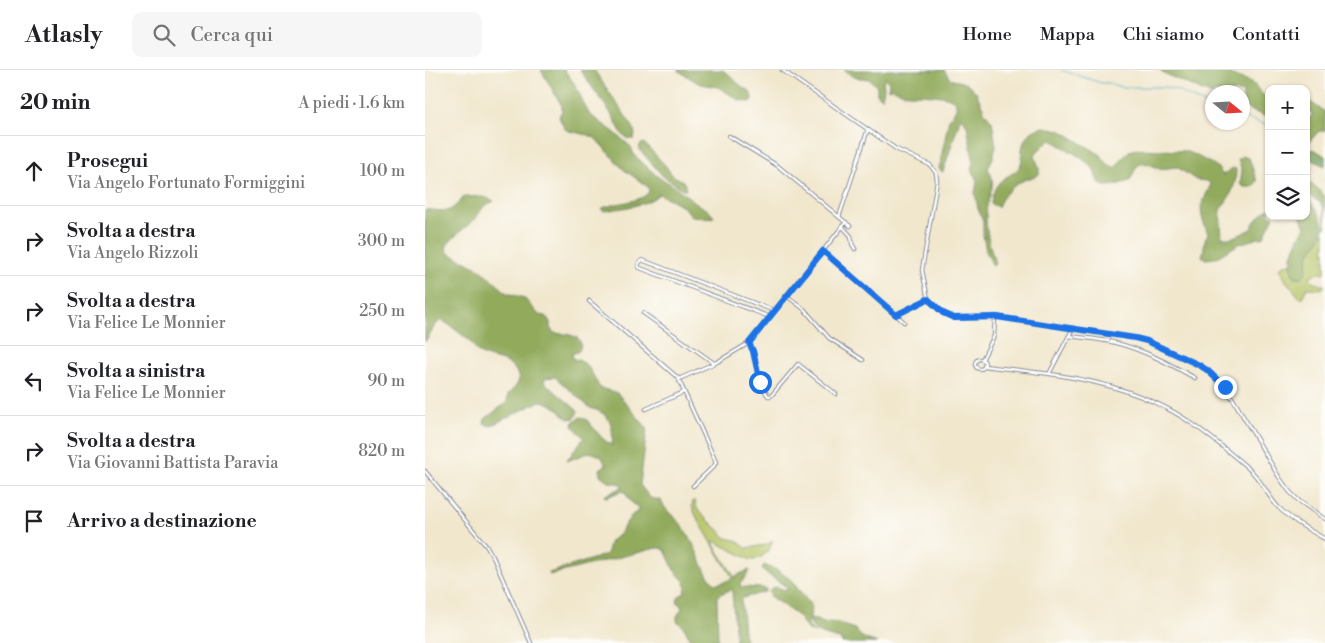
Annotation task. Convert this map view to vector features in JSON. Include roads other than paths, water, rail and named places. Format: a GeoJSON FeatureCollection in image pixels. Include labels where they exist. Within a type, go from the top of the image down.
{"type":"FeatureCollection","features":[{"type":"Feature","properties":{"kind":"street"},"geometry":{"type":"LineString","coordinates":[[782,70],[897,149],[930,165],[936,173],[937,181],[922,266],[928,299],[943,313],[954,318],[995,317],[1135,338],[1147,341],[1196,363],[1207,370],[1225,387],[1287,488],[1299,501],[1325,519]]}},
{"type":"Feature","properties":{"kind":"street"},"geometry":{"type":"LineString","coordinates":[[839,217],[868,130]]}},
{"type":"Feature","properties":{"kind":"street"},"geometry":{"type":"LineString","coordinates":[[729,136],[778,166],[849,226]]}},
{"type":"Feature","properties":{"kind":"street"},"geometry":{"type":"LineString","coordinates":[[679,380],[749,343],[845,222]]}},
{"type":"Feature","properties":{"kind":"street"},"geometry":{"type":"LineString","coordinates":[[843,226],[851,236],[852,244],[855,248]]}},
{"type":"Feature","properties":{"kind":"street"},"geometry":{"type":"LineString","coordinates":[[823,251],[904,322]]}},
{"type":"Feature","properties":{"kind":"street"},"geometry":{"type":"LineString","coordinates":[[770,317],[640,268],[639,263],[643,261],[775,311]]}},
{"type":"Feature","properties":{"kind":"street"},"geometry":{"type":"LineString","coordinates":[[787,296],[804,308],[829,338],[863,360]]}},
{"type":"Feature","properties":{"kind":"street"},"geometry":{"type":"LineString","coordinates":[[896,315],[928,299]]}},
{"type":"Feature","properties":{"kind":"street"},"geometry":{"type":"LineString","coordinates":[[589,301],[679,380],[716,463],[693,486]]}},
{"type":"Feature","properties":{"kind":"street"},"geometry":{"type":"LineString","coordinates":[[643,313],[714,363]]}},
{"type":"Feature","properties":{"kind":"street"},"geometry":{"type":"LineString","coordinates":[[984,366],[982,360],[993,336],[995,317]]}},
{"type":"Feature","properties":{"kind":"street"},"geometry":{"type":"LineString","coordinates":[[1049,374],[1073,328]]}},
{"type":"Feature","properties":{"kind":"street"},"geometry":{"type":"LineString","coordinates":[[1069,336],[1105,341],[1128,347],[1158,358],[1195,378]]}},
{"type":"Feature","properties":{"kind":"street"},"geometry":{"type":"LineString","coordinates":[[749,343],[753,351],[760,383],[768,396],[771,396],[798,364],[835,394]]}},
{"type":"Feature","properties":{"kind":"street"},"geometry":{"type":"LineString","coordinates":[[982,360],[977,360],[975,365],[979,369],[984,366],[1095,382],[1119,388],[1158,404],[1191,422],[1256,475],[1282,510],[1325,539]]}},
{"type":"Feature","properties":{"kind":"street"},"geometry":{"type":"LineString","coordinates":[[646,409],[684,392]]}},
{"type":"Feature","properties":{"kind":"street"},"geometry":{"type":"LineString","coordinates":[[425,471],[481,538],[490,552],[531,643]]}},
{"type":"Feature","properties":{"kind":"waterway"},"geometry":{"type":"LineString","coordinates":[[1061,70],[1101,83],[1121,87],[1164,87],[1177,90],[1205,104]]}},
{"type":"Feature","properties":{"kind":"waterway"},"geometry":{"type":"LineString","coordinates":[[1250,119],[1265,125]]}},
{"type":"Feature","properties":{"kind":"waterway"},"geometry":{"type":"LineString","coordinates":[[1310,154],[1325,160]]}}]}
